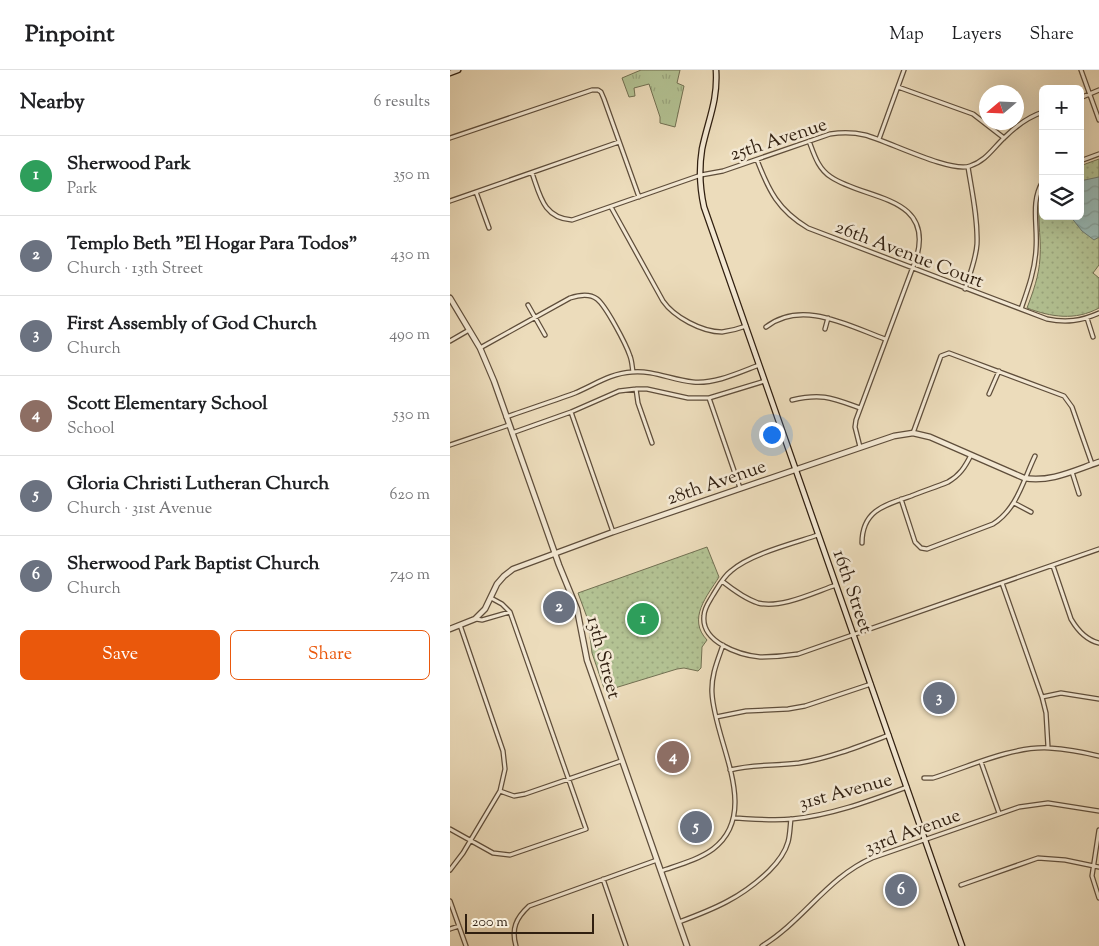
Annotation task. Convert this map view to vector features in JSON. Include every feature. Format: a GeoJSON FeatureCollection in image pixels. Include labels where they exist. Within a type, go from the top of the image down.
{"type":"FeatureCollection","features":[{"type":"Feature","properties":{"kind":"street"},"geometry":{"type":"LineString","coordinates":[[450,73],[458,70]]}},
{"type":"Feature","properties":{"kind":"street","name":"16th Street"},"geometry":{"type":"LineString","coordinates":[[716,70],[716,94],[702,150],[701,190],[704,206],[962,946]]}},
{"type":"Feature","properties":{"kind":"street"},"geometry":{"type":"LineString","coordinates":[[879,139],[904,70]]}},
{"type":"Feature","properties":{"kind":"street"},"geometry":{"type":"LineString","coordinates":[[1081,70],[1099,120]]}},
{"type":"Feature","properties":{"kind":"street"},"geometry":{"type":"LineString","coordinates":[[898,87],[973,114],[1004,138]]}},
{"type":"Feature","properties":{"kind":"street"},"geometry":{"type":"LineString","coordinates":[[450,138],[592,90],[598,90],[601,92],[639,197]]}},
{"type":"Feature","properties":{"kind":"street"},"geometry":{"type":"LineString","coordinates":[[1084,97],[1099,90]]}},
{"type":"Feature","properties":{"kind":"street"},"geometry":{"type":"LineString","coordinates":[[965,288],[974,263],[977,244],[977,229],[968,167],[986,158],[1004,138],[1029,118],[1039,114]]}},
{"type":"Feature","properties":{"kind":"street","name":"25th Avenue"},"geometry":{"type":"LineString","coordinates":[[532,173],[546,208],[560,218],[572,220],[701,176],[723,171],[830,134],[841,132],[879,139],[950,165],[968,167]]}},
{"type":"Feature","properties":{"kind":"street"},"geometry":{"type":"LineString","coordinates":[[809,141],[817,161],[830,177],[903,207],[911,214],[920,234],[920,247],[913,269],[885,338],[860,408],[856,427],[860,447]]}},
{"type":"Feature","properties":{"kind":"street"},"geometry":{"type":"LineString","coordinates":[[450,201],[619,142]]}},
{"type":"Feature","properties":{"kind":"street"},"geometry":{"type":"LineString","coordinates":[[1084,160],[1099,154]]}},
{"type":"Feature","properties":{"kind":"street","name":"26th Avenue Court"},"geometry":{"type":"LineString","coordinates":[[757,160],[768,189],[776,200],[798,222],[833,239],[1047,319],[1057,321],[1087,318],[1099,313]]}},
{"type":"Feature","properties":{"kind":"street"},"geometry":{"type":"LineString","coordinates":[[1021,309],[1031,282],[1034,266],[1037,235],[1035,197],[1039,189]]}},
{"type":"Feature","properties":{"kind":"street"},"geometry":{"type":"LineString","coordinates":[[476,192],[489,228]]}},
{"type":"Feature","properties":{"kind":"street"},"geometry":{"type":"LineString","coordinates":[[612,207],[663,301],[671,311],[687,322],[718,332],[732,331],[746,326]]}},
{"type":"Feature","properties":{"kind":"street"},"geometry":{"type":"LineString","coordinates":[[480,348],[575,296],[586,295],[598,300],[603,306],[631,357],[633,372]]}},
{"type":"Feature","properties":{"kind":"street","name":"13th Street"},"geometry":{"type":"LineString","coordinates":[[450,298],[488,365],[555,554],[577,609],[587,660],[687,946]]}},
{"type":"Feature","properties":{"kind":"street"},"geometry":{"type":"LineString","coordinates":[[528,305],[545,335]]}},
{"type":"Feature","properties":{"kind":"street"},"geometry":{"type":"LineString","coordinates":[[766,328],[774,321],[809,314],[828,318],[885,338]]}},
{"type":"Feature","properties":{"kind":"street"},"geometry":{"type":"LineString","coordinates":[[825,330],[828,318]]}},
{"type":"Feature","properties":{"kind":"street"},"geometry":{"type":"LineString","coordinates":[[1087,318],[1093,337]]}},
{"type":"Feature","properties":{"kind":"street"},"geometry":{"type":"LineString","coordinates":[[450,340],[469,330]]}},
{"type":"Feature","properties":{"kind":"street"},"geometry":{"type":"LineString","coordinates":[[914,433],[941,356],[946,353],[952,354],[1064,396],[1069,402],[1092,464]]}},
{"type":"Feature","properties":{"kind":"street"},"geometry":{"type":"LineString","coordinates":[[506,416],[574,393],[601,380],[633,372],[702,382],[723,378],[759,365]]}},
{"type":"Feature","properties":{"kind":"street"},"geometry":{"type":"LineString","coordinates":[[989,394],[999,371]]}},
{"type":"Feature","properties":{"kind":"street"},"geometry":{"type":"LineString","coordinates":[[512,432],[571,412],[619,391],[636,389],[654,390],[688,398],[708,398],[765,381]]}},
{"type":"Feature","properties":{"kind":"street"},"geometry":{"type":"LineString","coordinates":[[636,389],[638,403],[652,443]]}},
{"type":"Feature","properties":{"kind":"street"},"geometry":{"type":"LineString","coordinates":[[792,400],[808,396],[824,396],[860,408]]}},
{"type":"Feature","properties":{"kind":"street"},"geometry":{"type":"LineString","coordinates":[[708,398],[740,488]]}},
{"type":"Feature","properties":{"kind":"street"},"geometry":{"type":"LineString","coordinates":[[571,412],[613,532]]}},
{"type":"Feature","properties":{"kind":"street"},"geometry":{"type":"LineString","coordinates":[[450,444],[509,425]]}},
{"type":"Feature","properties":{"kind":"street","name":"28th Avenue"},"geometry":{"type":"LineString","coordinates":[[475,619],[485,609],[497,584],[513,569],[613,532],[894,436],[914,433],[930,437],[1024,478],[1044,480],[1099,462]]}},
{"type":"Feature","properties":{"kind":"street"},"geometry":{"type":"LineString","coordinates":[[862,543],[864,526],[874,512],[885,505],[957,477],[966,467],[971,455]]}},
{"type":"Feature","properties":{"kind":"street"},"geometry":{"type":"LineString","coordinates":[[902,499],[915,542],[921,548],[927,549],[993,524],[1002,518],[1014,503],[1035,456]]}},
{"type":"Feature","properties":{"kind":"street"},"geometry":{"type":"LineString","coordinates":[[1072,471],[1078,494]]}},
{"type":"Feature","properties":{"kind":"street"},"geometry":{"type":"LineString","coordinates":[[1014,503],[1031,512]]}},
{"type":"Feature","properties":{"kind":"street"},"geometry":{"type":"LineString","coordinates":[[819,535],[742,563],[732,570],[722,581],[706,608],[704,616],[708,632],[723,646],[746,654],[774,657],[798,654],[1099,549]]}},
{"type":"Feature","properties":{"kind":"street"},"geometry":{"type":"LineString","coordinates":[[1053,566],[1075,627],[1087,638],[1099,643]]}},
{"type":"Feature","properties":{"kind":"street"},"geometry":{"type":"LineString","coordinates":[[722,581],[750,599],[769,604],[785,602],[836,584]]}},
{"type":"Feature","properties":{"kind":"street"},"geometry":{"type":"LineString","coordinates":[[1002,583],[1042,697],[1046,713],[1048,747]]}},
{"type":"Feature","properties":{"kind":"street"},"geometry":{"type":"LineString","coordinates":[[450,828],[493,853],[510,854],[586,829],[510,612],[502,604],[491,598]]}},
{"type":"Feature","properties":{"kind":"street"},"geometry":{"type":"LineString","coordinates":[[450,629],[475,619],[482,620],[510,612]]}},
{"type":"Feature","properties":{"kind":"street"},"geometry":{"type":"LineString","coordinates":[[450,870],[457,862],[500,791],[505,769],[503,751],[460,625]]}},
{"type":"Feature","properties":{"kind":"street"},"geometry":{"type":"LineString","coordinates":[[660,871],[697,858],[715,848],[728,831],[734,818],[734,791],[712,695],[714,669],[723,646]]}},
{"type":"Feature","properties":{"kind":"street"},"geometry":{"type":"LineString","coordinates":[[716,717],[746,710],[788,709],[805,706],[871,684]]}},
{"type":"Feature","properties":{"kind":"street"},"geometry":{"type":"LineString","coordinates":[[1042,697],[1061,693],[1099,700]]}},
{"type":"Feature","properties":{"kind":"street"},"geometry":{"type":"LineString","coordinates":[[730,770],[750,765],[798,763],[822,758],[889,735]]}},
{"type":"Feature","properties":{"kind":"street"},"geometry":{"type":"LineString","coordinates":[[924,778],[933,778],[1018,751],[1048,747],[1099,756]]}},
{"type":"Feature","properties":{"kind":"street"},"geometry":{"type":"LineString","coordinates":[[500,791],[514,796],[520,795],[621,761]]}},
{"type":"Feature","properties":{"kind":"street"},"geometry":{"type":"LineString","coordinates":[[981,762],[999,813]]}},
{"type":"Feature","properties":{"kind":"street","name":"31st Avenue"},"geometry":{"type":"LineString","coordinates":[[734,818],[791,819],[830,813],[907,787]]}},
{"type":"Feature","properties":{"kind":"street","name":"33rd Avenue"},"geometry":{"type":"LineString","coordinates":[[762,946],[790,926],[840,877],[852,868],[872,858],[1019,807],[1048,803],[1099,811]]}},
{"type":"Feature","properties":{"kind":"street"},"geometry":{"type":"LineString","coordinates":[[679,922],[710,911],[734,899],[763,876],[783,854],[789,840],[791,819]]}},
{"type":"Feature","properties":{"kind":"street"},"geometry":{"type":"LineString","coordinates":[[1099,830],[1092,866],[1093,882],[1099,898]]}},
{"type":"Feature","properties":{"kind":"street"},"geometry":{"type":"LineString","coordinates":[[961,885],[1038,858],[1065,860],[1099,867]]}},
{"type":"Feature","properties":{"kind":"street"},"geometry":{"type":"LineString","coordinates":[[516,946],[515,924],[520,913],[529,906],[657,860]]}},
{"type":"Feature","properties":{"kind":"street"},"geometry":{"type":"LineString","coordinates":[[603,879],[626,946]]}},
{"type":"Feature","properties":{"kind":"street"},"geometry":{"type":"LineString","coordinates":[[450,901],[466,946]]}},
{"type":"Feature","properties":{"kind":"street"},"geometry":{"type":"LineString","coordinates":[[450,929],[459,926]]}},
{"type":"Feature","properties":{"kind":"green space"},"geometry":{"type":"Polygon","coordinates":[[[641,70],[680,70],[677,83],[684,86],[675,127],[660,123],[660,117],[649,84],[634,88],[635,96],[629,97],[622,78],[641,70]]]}},
{"type":"Feature","properties":{"kind":"green space"},"geometry":{"type":"Polygon","coordinates":[[[1099,159],[1099,265],[1093,273],[1099,278],[1099,308],[1081,315],[1072,316],[1045,314],[1027,308],[1039,265],[1039,220],[1084,220],[1084,165],[1099,159]]]}},
{"type":"Feature","properties":{"kind":"green space"},"geometry":{"type":"Polygon","coordinates":[[[707,547],[719,577],[705,600],[699,616],[701,632],[707,640],[702,647],[701,668],[698,671],[684,668],[677,669],[605,691],[592,653],[588,620],[578,593],[707,547]]]}},
{"type":"Feature","properties":{"kind":"water"},"geometry":{"type":"Polygon","coordinates":[[[1099,177],[1099,237],[1094,240],[1082,231],[1073,220],[1084,220],[1084,180],[1099,177]]]}},
{"type":"Feature","properties":{"kind":"place","name":"Templo Beth \"El Hogar Para Todos\""},"geometry":{"type":"Point","coordinates":[559,607]}},
{"type":"Feature","properties":{"kind":"place","name":"Sherwood Park"},"geometry":{"type":"Point","coordinates":[643,619]}},
{"type":"Feature","properties":{"kind":"place","name":"First Assembly of God Church"},"geometry":{"type":"Point","coordinates":[939,698]}},
{"type":"Feature","properties":{"kind":"place","name":"Scott Elementary School"},"geometry":{"type":"Point","coordinates":[673,757]}},
{"type":"Feature","properties":{"kind":"place","name":"Gloria Christi Lutheran Church"},"geometry":{"type":"Point","coordinates":[696,827]}},
{"type":"Feature","properties":{"kind":"place","name":"Sherwood Park Baptist Church"},"geometry":{"type":"Point","coordinates":[901,890]}}]}
